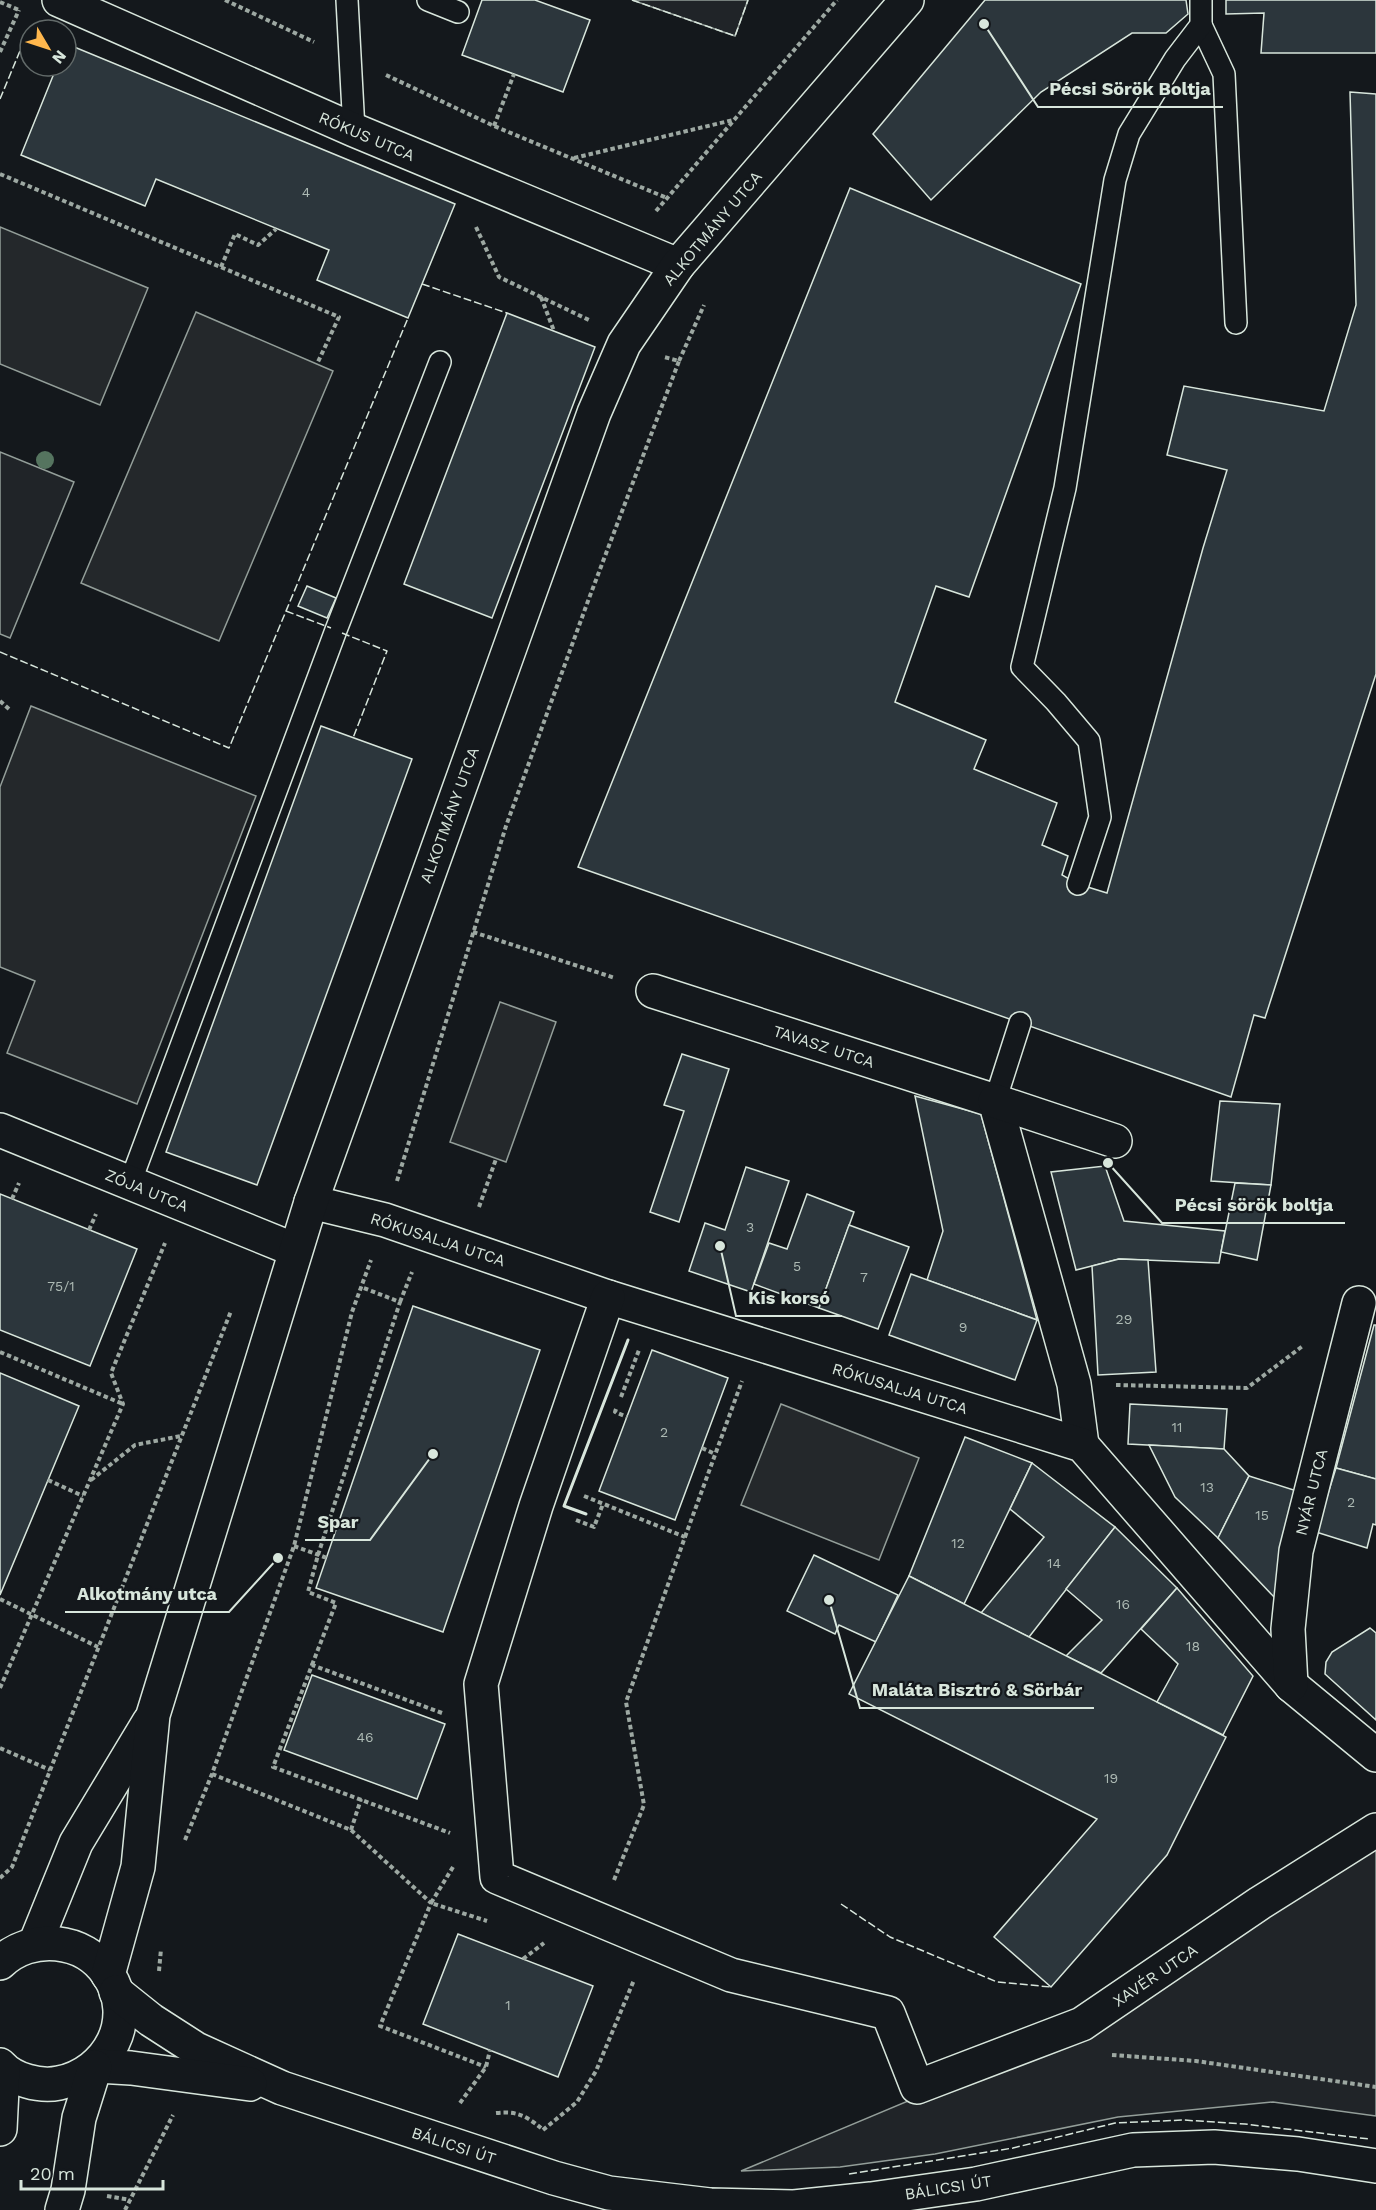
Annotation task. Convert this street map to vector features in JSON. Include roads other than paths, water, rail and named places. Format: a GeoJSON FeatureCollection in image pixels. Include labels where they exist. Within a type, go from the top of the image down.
{"type":"FeatureCollection","features":[{"type":"Feature","properties":{"kind":"street","name":"RÓKUS UTCA"},"geometry":{"type":"LineString","coordinates":[[59,0],[100,10],[354,130],[678,265]]}},
{"type":"Feature","properties":{"kind":"street","name":"ALKOTMÁNY UTCA"},"geometry":{"type":"LineString","coordinates":[[112,1983],[138,1867],[153,1715],[295,1250],[594,413],[624,345],[678,265],[907,0]]}},
{"type":"Feature","properties":{"kind":"street","name":"TAVASZ UTCA"},"geometry":{"type":"LineString","coordinates":[[653,991],[1114,1141]]}},
{"type":"Feature","properties":{"kind":"street"},"geometry":{"type":"LineString","coordinates":[[995,1101],[1074,1384],[1082,1445],[1291,1685],[1376,1755]]}},
{"type":"Feature","properties":{"kind":"street","name":"ZÓJA UTCA"},"geometry":{"type":"LineString","coordinates":[[0,1130],[295,1250]]}},
{"type":"Feature","properties":{"kind":"street","name":"RÓKUSALJA UTCA"},"geometry":{"type":"LineString","coordinates":[[311,1202],[385,1220],[608,1297],[1082,1445]]}},
{"type":"Feature","properties":{"kind":"street","name":"XAVÉR UTCA"},"geometry":{"type":"LineString","coordinates":[[608,1297],[536,1506],[481,1684],[497,1876],[732,1975],[888,2013],[917,2087],[1082,2024],[1260,1904],[1376,1830]]}},
{"type":"Feature","properties":{"kind":"street","name":"NYÁR UTCA"},"geometry":{"type":"LineString","coordinates":[[1291,1685],[1288,1629],[1296,1551],[1359,1303]]}},
{"type":"Feature","properties":{"kind":"street","name":"ALKOTMÁNY UTCA"},"geometry":{"type":"LineString","coordinates":[[11,1954],[153,1715]]}},
{"type":"Feature","properties":{"kind":"street","name":"BÁLICSI ÚT"},"geometry":{"type":"LineString","coordinates":[[11,1954],[49,1942],[76,1948],[99,1964],[112,1983],[152,2020],[196,2049],[282,2088],[554,2178],[609,2193],[710,2205],[794,2207],[976,2184],[1133,2150],[1214,2147],[1298,2154],[1376,2166]]}},
{"type":"Feature","properties":{"kind":"street"},"geometry":{"type":"LineString","coordinates":[[0,2129],[2,2067],[25,2081],[50,2085],[74,2080],[96,2066],[110,2050],[118,2031],[119,2012],[112,1983]]}},
{"type":"Feature","properties":{"kind":"street"},"geometry":{"type":"LineString","coordinates":[[62,2210],[68,2190],[79,2118],[96,2066]]}},
{"type":"Feature","properties":{"kind":"street","name":"BÁLICSI ÚT"},"geometry":{"type":"LineString","coordinates":[[96,2066],[131,2068],[282,2088]]}},
{"type":"Feature","properties":{"kind":"lane"},"geometry":{"type":"LineString","coordinates":[[347,0],[354,130]]}},
{"type":"Feature","properties":{"kind":"lane"},"geometry":{"type":"LineString","coordinates":[[428,0],[458,12]]}},
{"type":"Feature","properties":{"kind":"lane"},"geometry":{"type":"LineString","coordinates":[[1201,0],[1201,25],[1224,74],[1236,323]]}},
{"type":"Feature","properties":{"kind":"lane"},"geometry":{"type":"LineString","coordinates":[[1078,884],[1100,817],[1089,741],[1022,667],[1065,488],[1114,180],[1129,134],[1175,59],[1201,25]]}},
{"type":"Feature","properties":{"kind":"lane"},"geometry":{"type":"LineString","coordinates":[[130,1183],[336,630],[440,362]]}},
{"type":"Feature","properties":{"kind":"lane"},"geometry":{"type":"LineString","coordinates":[[995,1101],[1020,1023]]}},
{"type":"Feature","properties":{"kind":"place","name":"Pécsi Sörök Boltja"},"geometry":{"type":"Point","coordinates":[984,24]}},
{"type":"Feature","properties":{"kind":"place","name":"Pécsi sörök boltja"},"geometry":{"type":"Point","coordinates":[1108,1163]}},
{"type":"Feature","properties":{"kind":"place","name":"Kis korsó"},"geometry":{"type":"Point","coordinates":[720,1246]}},
{"type":"Feature","properties":{"kind":"place","name":"Spar"},"geometry":{"type":"Point","coordinates":[433,1454]}},
{"type":"Feature","properties":{"kind":"place","name":"Alkotmány utca"},"geometry":{"type":"Point","coordinates":[278,1558]}},
{"type":"Feature","properties":{"kind":"place","name":"Maláta Bisztró & Sörbár"},"geometry":{"type":"Point","coordinates":[829,1600]}}]}
